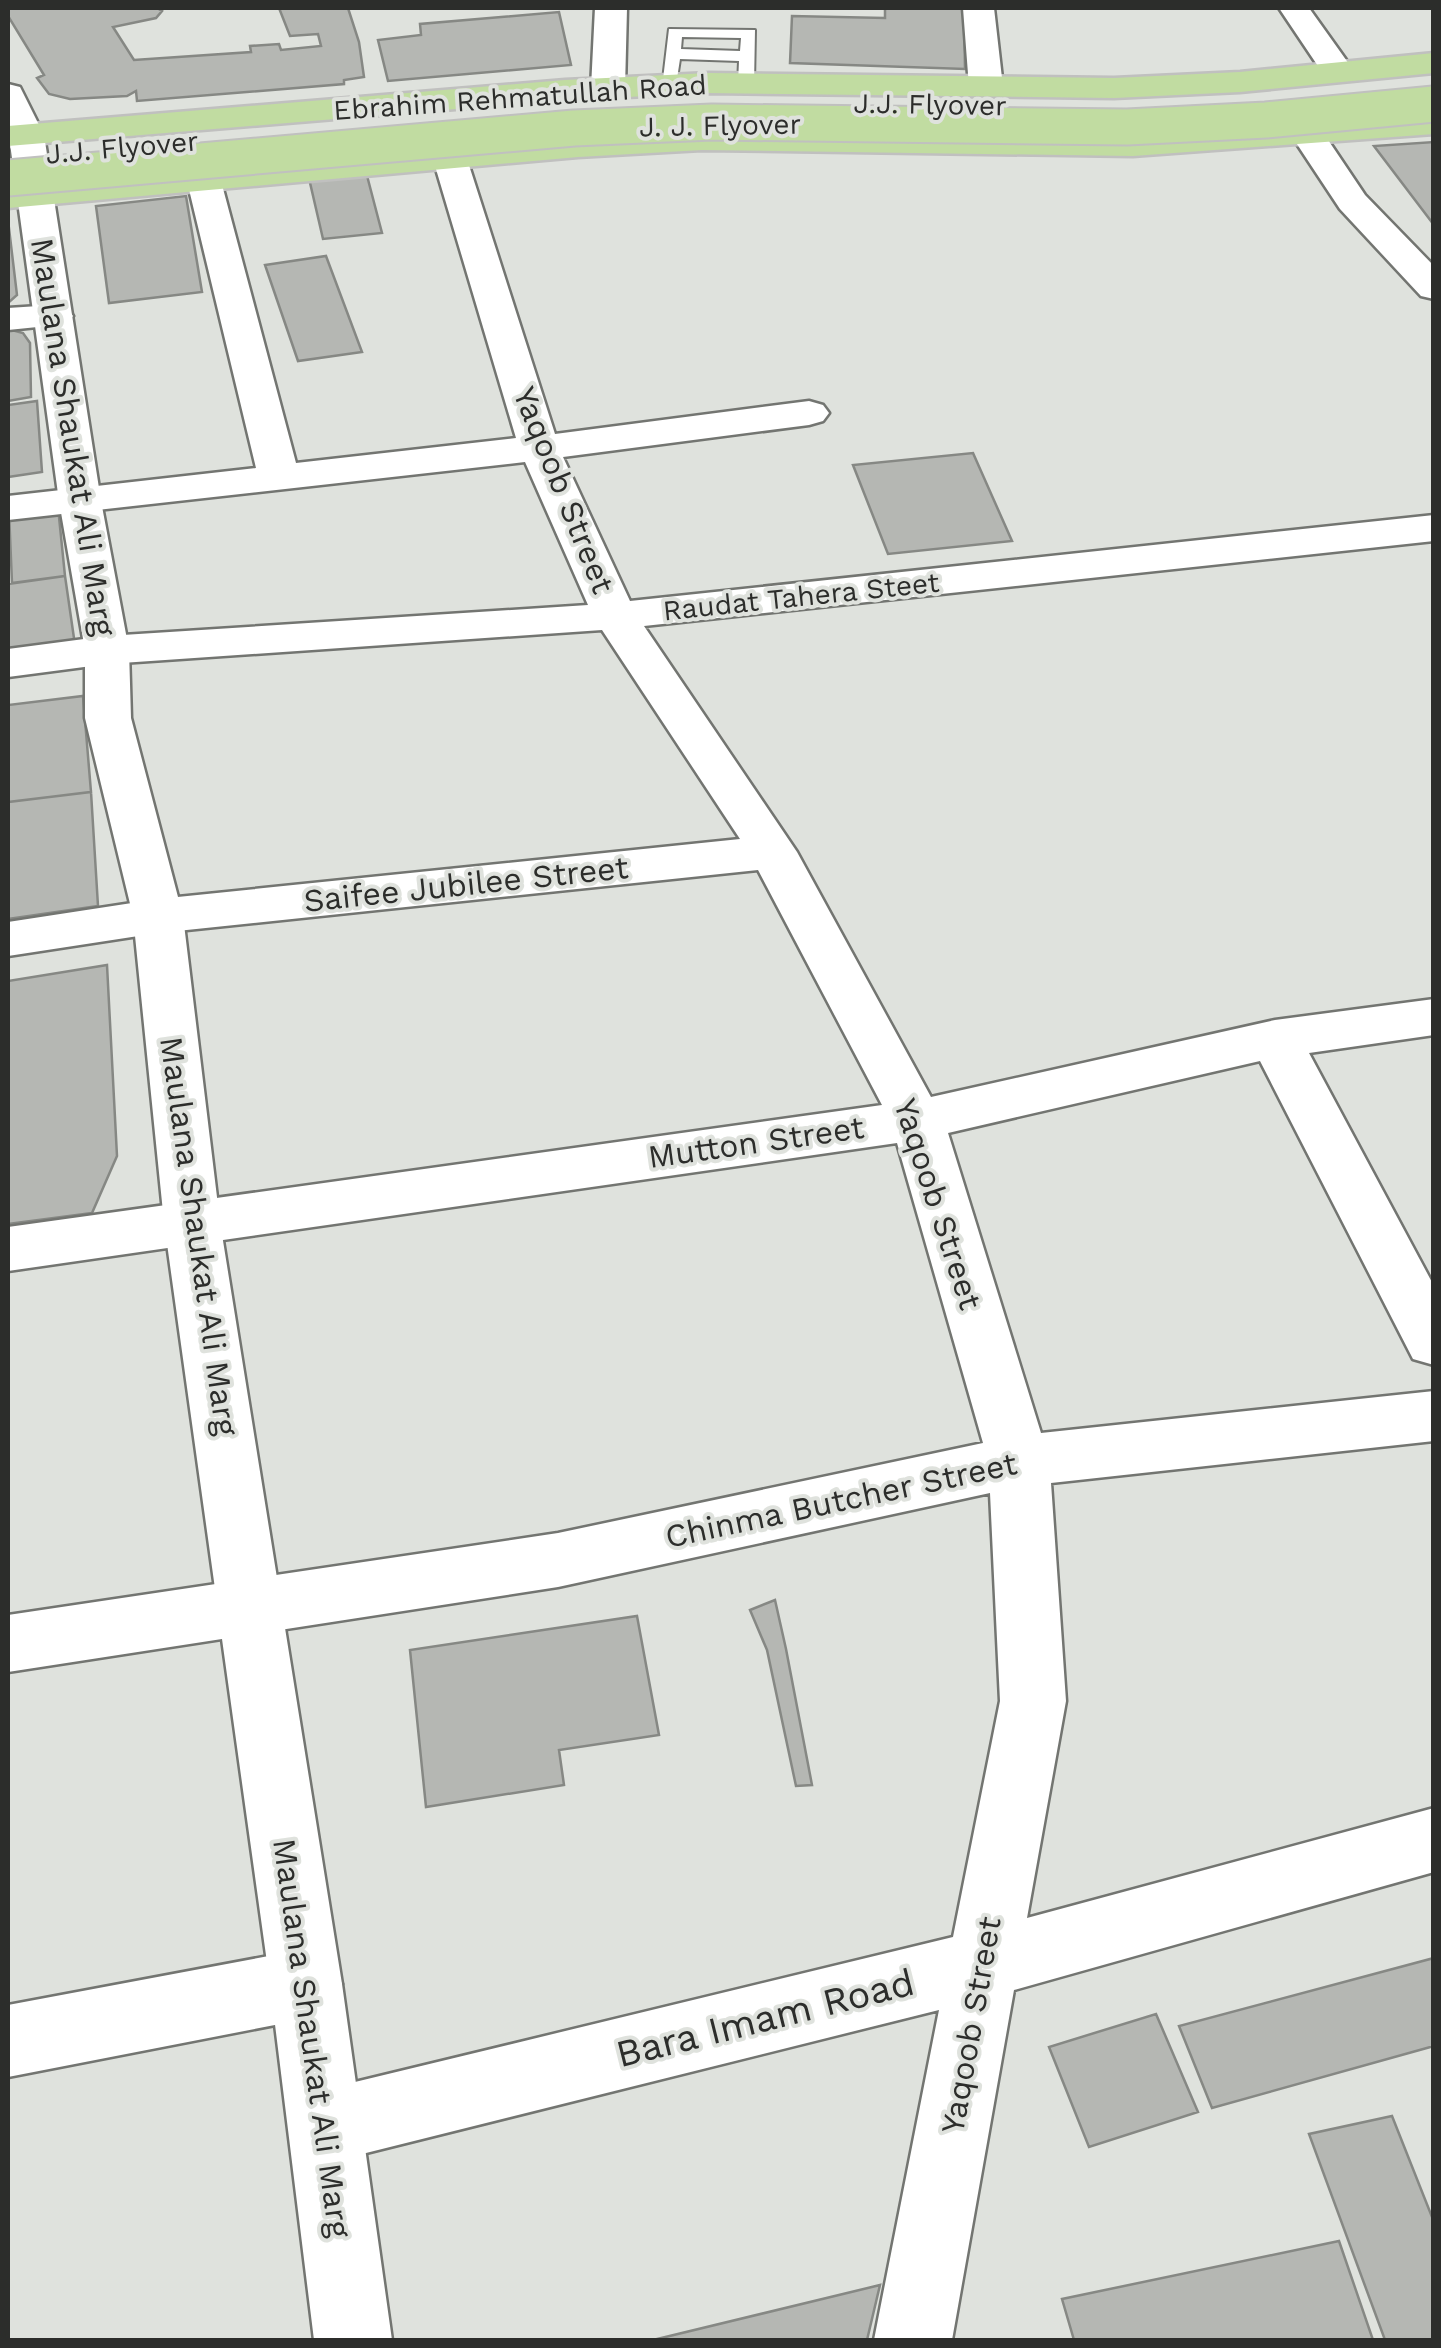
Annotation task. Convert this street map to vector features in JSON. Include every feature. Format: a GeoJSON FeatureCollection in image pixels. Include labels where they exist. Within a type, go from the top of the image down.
{"type":"FeatureCollection","features":[{"type":"Feature","properties":{"kind":"main road","name":"Ebrahim Rehmatullah Road"},"geometry":{"type":"LineString","coordinates":[[16,167],[608,88],[671,69],[746,70],[986,86],[1132,88],[1434,63]]}},
{"type":"Feature","properties":{"kind":"main road","name":"J.J. Flyover"},"geometry":{"type":"LineString","coordinates":[[16,167],[569,107],[710,101],[1120,106],[1252,100],[1434,82]]}},
{"type":"Feature","properties":{"kind":"main road","name":"J. J. Flyover"},"geometry":{"type":"LineString","coordinates":[[16,167],[574,128],[712,122],[1127,127],[1266,120],[1434,104]]}},
{"type":"Feature","properties":{"kind":"main road","name":"Ebrahim Rehmatullah Road"},"geometry":{"type":"LineString","coordinates":[[16,167],[204,181],[702,140],[1134,146],[1434,124]]}},
{"type":"Feature","properties":{"kind":"street"},"geometry":{"type":"LineString","coordinates":[[608,88],[611,8]]}},
{"type":"Feature","properties":{"kind":"street"},"geometry":{"type":"LineString","coordinates":[[978,8],[986,86]]}},
{"type":"Feature","properties":{"kind":"street"},"geometry":{"type":"LineString","coordinates":[[1294,8],[1338,72]]}},
{"type":"Feature","properties":{"kind":"street","name":"Maulana Shaukat Ali Marg"},"geometry":{"type":"LineString","coordinates":[[8,94],[31,318],[80,501],[106,650],[108,718],[158,916],[192,1222],[306,1984],[353,2340]]}},
{"type":"Feature","properties":{"kind":"street"},"geometry":{"type":"LineString","coordinates":[[1308,136],[1352,202],[1434,288]]}},
{"type":"Feature","properties":{"kind":"street","name":"Yaqoob Street"},"geometry":{"type":"LineString","coordinates":[[450,159],[539,448],[615,616],[774,852],[917,1120],[1019,1461],[1032,1701],[914,2340]]}},
{"type":"Feature","properties":{"kind":"street"},"geometry":{"type":"LineString","coordinates":[[204,181],[279,477]]}},
{"type":"Feature","properties":{"kind":"street"},"geometry":{"type":"LineString","coordinates":[[8,508],[539,448],[810,412]]}},
{"type":"Feature","properties":{"kind":"street","name":"Raudat Tahera Steet"},"geometry":{"type":"LineString","coordinates":[[8,663],[106,650],[615,616],[1434,528]]}},
{"type":"Feature","properties":{"kind":"street","name":"Saifee Jubilee Street"},"geometry":{"type":"LineString","coordinates":[[8,939],[158,916],[774,852]]}},
{"type":"Feature","properties":{"kind":"street","name":"Mutton Street"},"geometry":{"type":"LineString","coordinates":[[8,1249],[917,1120],[1274,1039],[1434,1017]]}},
{"type":"Feature","properties":{"kind":"street"},"geometry":{"type":"LineString","coordinates":[[1274,1039],[1434,1342]]}},
{"type":"Feature","properties":{"kind":"street","name":"Chinma Butcher Street"},"geometry":{"type":"LineString","coordinates":[[8,1644],[558,1560],[1019,1461],[1434,1416]]}},
{"type":"Feature","properties":{"kind":"street","name":"Bara Imam Road"},"geometry":{"type":"LineString","coordinates":[[326,2126],[982,1965],[1434,1840]]}},
{"type":"Feature","properties":{"kind":"street"},"geometry":{"type":"LineString","coordinates":[[8,2041],[306,1984]]}},
{"type":"Feature","properties":{"kind":"lane"},"geometry":{"type":"LineString","coordinates":[[671,69],[675,32],[749,33],[746,70]]}},
{"type":"Feature","properties":{"kind":"building"},"geometry":{"type":"Polygon","coordinates":[[[8,8],[157,8],[162,11],[156,18],[113,27],[134,60],[251,52],[250,46],[279,44],[281,50],[321,46],[318,34],[290,36],[279,8],[348,8],[359,42],[364,77],[344,80],[344,84],[137,101],[136,91],[127,96],[70,99],[49,94],[37,78],[44,75],[8,16],[8,8]]]}},
{"type":"Feature","properties":{"kind":"building"},"geometry":{"type":"Polygon","coordinates":[[[885,8],[964,8],[965,69],[790,63],[792,16],[885,18],[885,8]]]}},
{"type":"Feature","properties":{"kind":"building"},"geometry":{"type":"Polygon","coordinates":[[[559,12],[571,65],[388,81],[378,40],[421,35],[420,24],[559,12]]]}},
{"type":"Feature","properties":{"kind":"building"},"geometry":{"type":"Polygon","coordinates":[[[1434,142],[1434,225],[1374,146],[1434,142]]]}},
{"type":"Feature","properties":{"kind":"building"},"geometry":{"type":"Polygon","coordinates":[[[365,168],[382,233],[323,239],[308,174],[365,168]]]}},
{"type":"Feature","properties":{"kind":"building"},"geometry":{"type":"Polygon","coordinates":[[[186,196],[202,292],[109,303],[96,206],[186,196]]]}},
{"type":"Feature","properties":{"kind":"building"},"geometry":{"type":"Polygon","coordinates":[[[8,220],[17,295],[8,303],[8,220]]]}},
{"type":"Feature","properties":{"kind":"building"},"geometry":{"type":"Polygon","coordinates":[[[326,256],[362,352],[298,361],[265,265],[326,256]]]}},
{"type":"Feature","properties":{"kind":"building"},"geometry":{"type":"Polygon","coordinates":[[[8,329],[23,333],[30,343],[31,397],[8,401],[8,329]]]}},
{"type":"Feature","properties":{"kind":"building"},"geometry":{"type":"Polygon","coordinates":[[[37,401],[42,472],[8,477],[8,405],[37,401]]]}},
{"type":"Feature","properties":{"kind":"building"},"geometry":{"type":"Polygon","coordinates":[[[973,453],[1012,541],[888,554],[853,465],[973,453]]]}},
{"type":"Feature","properties":{"kind":"building"},"geometry":{"type":"Polygon","coordinates":[[[58,507],[65,576],[12,583],[9,512],[58,507]]]}},
{"type":"Feature","properties":{"kind":"building"},"geometry":{"type":"Polygon","coordinates":[[[65,576],[76,652],[8,660],[8,584],[65,576]]]}},
{"type":"Feature","properties":{"kind":"building"},"geometry":{"type":"Polygon","coordinates":[[[83,696],[91,792],[8,802],[8,705],[83,696]]]}},
{"type":"Feature","properties":{"kind":"building"},"geometry":{"type":"Polygon","coordinates":[[[91,792],[98,906],[8,919],[8,802],[91,792]]]}},
{"type":"Feature","properties":{"kind":"building"},"geometry":{"type":"Polygon","coordinates":[[[107,965],[117,1156],[92,1213],[8,1224],[8,981],[107,965]]]}},
{"type":"Feature","properties":{"kind":"building"},"geometry":{"type":"Polygon","coordinates":[[[775,1600],[812,1785],[796,1786],[767,1650],[750,1610],[775,1600]]]}},
{"type":"Feature","properties":{"kind":"building"},"geometry":{"type":"Polygon","coordinates":[[[637,1616],[659,1735],[559,1750],[564,1785],[426,1807],[410,1650],[637,1616]]]}},
{"type":"Feature","properties":{"kind":"building"},"geometry":{"type":"Polygon","coordinates":[[[1434,1958],[1434,2046],[1212,2108],[1179,2026],[1434,1958]]]}},
{"type":"Feature","properties":{"kind":"building"},"geometry":{"type":"Polygon","coordinates":[[[1156,2014],[1198,2112],[1089,2147],[1049,2047],[1156,2014]]]}},
{"type":"Feature","properties":{"kind":"building"},"geometry":{"type":"Polygon","coordinates":[[[1392,2116],[1434,2222],[1434,2340],[1385,2340],[1309,2134],[1392,2116]]]}},
{"type":"Feature","properties":{"kind":"building"},"geometry":{"type":"Polygon","coordinates":[[[1339,2241],[1373,2340],[1074,2340],[1062,2299],[1339,2241]]]}},
{"type":"Feature","properties":{"kind":"building"},"geometry":{"type":"Polygon","coordinates":[[[880,2285],[867,2340],[653,2340],[880,2285]]]}}]}
